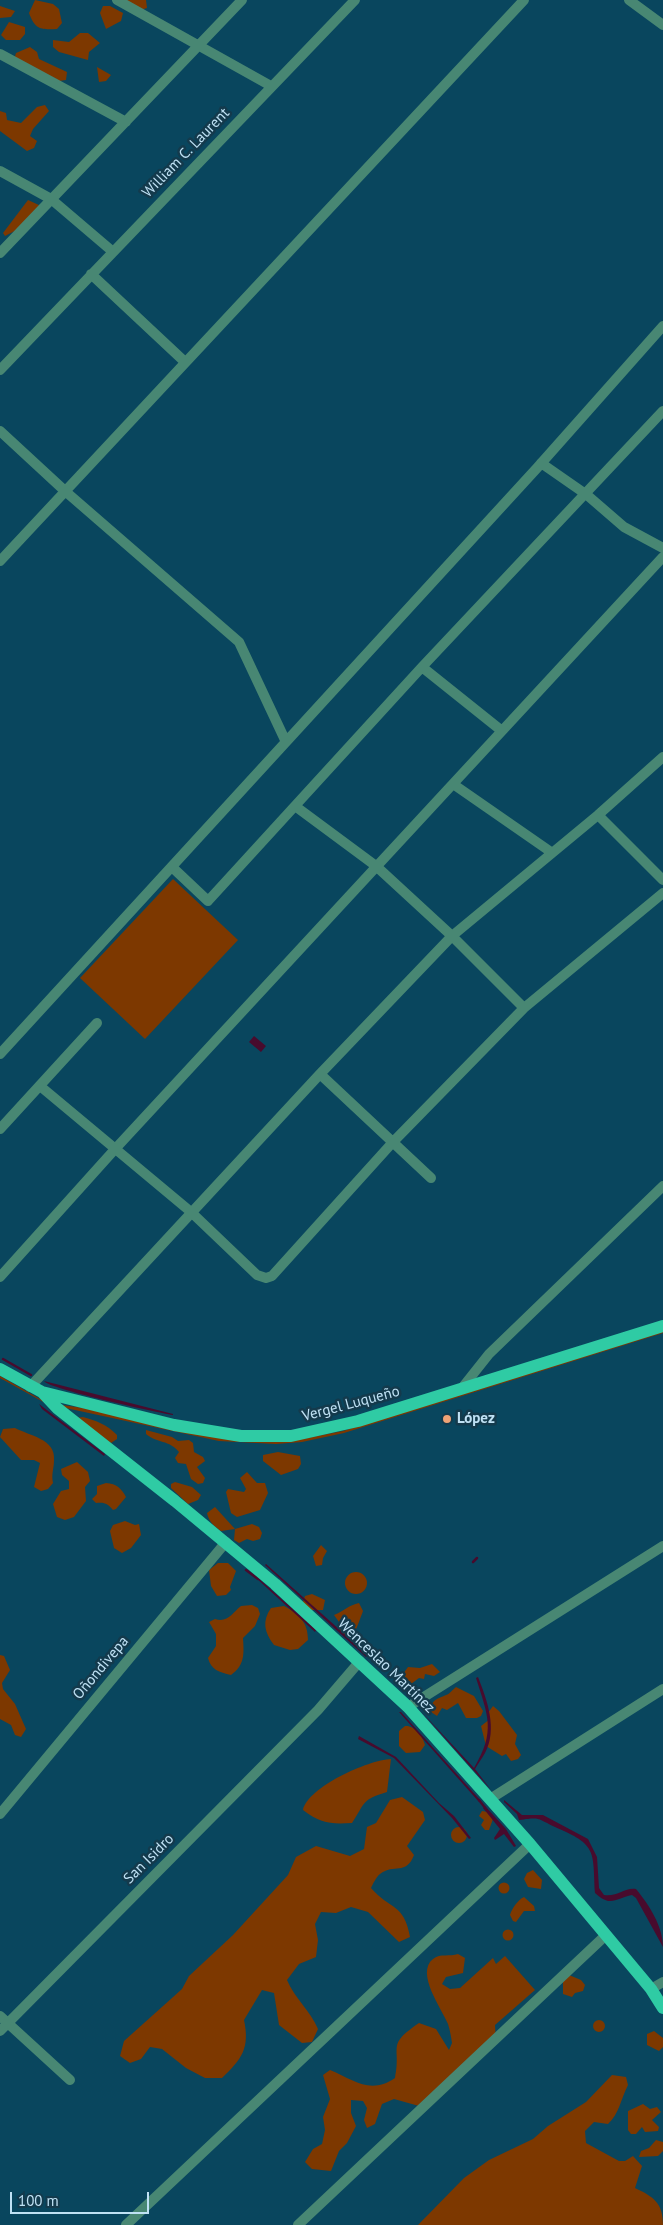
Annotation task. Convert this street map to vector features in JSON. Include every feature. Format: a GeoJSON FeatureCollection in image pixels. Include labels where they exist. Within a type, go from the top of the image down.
{"type":"FeatureCollection","features":[{"type":"Feature","properties":{"kind":"main road","name":"Vergel Luqueño"},"geometry":{"type":"LineString","coordinates":[[36,1390],[207,1432],[265,1437],[312,1433],[358,1421],[663,1326]]}},
{"type":"Feature","properties":{"kind":"main road"},"geometry":{"type":"LineString","coordinates":[[0,1369],[36,1390]]}},
{"type":"Feature","properties":{"kind":"main road","name":"Wenceslao Martínez"},"geometry":{"type":"LineString","coordinates":[[36,1390],[226,1542],[360,1661],[408,1708],[530,1844],[651,1989],[663,2008]]}},
{"type":"Feature","properties":{"kind":"street"},"geometry":{"type":"LineString","coordinates":[[116,0],[271,86]]}},
{"type":"Feature","properties":{"kind":"street"},"geometry":{"type":"LineString","coordinates":[[0,253],[242,0]]}},
{"type":"Feature","properties":{"kind":"street","name":"William C. Laurent"},"geometry":{"type":"LineString","coordinates":[[0,370],[112,251],[355,0]]}},
{"type":"Feature","properties":{"kind":"street"},"geometry":{"type":"LineString","coordinates":[[0,561],[524,0]]}},
{"type":"Feature","properties":{"kind":"street"},"geometry":{"type":"LineString","coordinates":[[629,0],[663,25]]}},
{"type":"Feature","properties":{"kind":"street"},"geometry":{"type":"LineString","coordinates":[[0,54],[126,122]]}},
{"type":"Feature","properties":{"kind":"street"},"geometry":{"type":"LineString","coordinates":[[0,172],[51,199],[112,251]]}},
{"type":"Feature","properties":{"kind":"street"},"geometry":{"type":"LineString","coordinates":[[90,274],[186,362]]}},
{"type":"Feature","properties":{"kind":"street"},"geometry":{"type":"LineString","coordinates":[[0,1054],[541,463],[663,326]]}},
{"type":"Feature","properties":{"kind":"street"},"geometry":{"type":"LineString","coordinates":[[172,867],[208,901],[422,667],[587,495],[663,411]]}},
{"type":"Feature","properties":{"kind":"street"},"geometry":{"type":"LineString","coordinates":[[0,430],[65,491],[239,642],[244,648],[286,742]]}},
{"type":"Feature","properties":{"kind":"street"},"geometry":{"type":"LineString","coordinates":[[541,463],[587,495],[624,527],[663,548]]}},
{"type":"Feature","properties":{"kind":"street"},"geometry":{"type":"LineString","coordinates":[[0,1277],[116,1148],[663,557]]}},
{"type":"Feature","properties":{"kind":"street"},"geometry":{"type":"LineString","coordinates":[[422,667],[502,731]]}},
{"type":"Feature","properties":{"kind":"street"},"geometry":{"type":"LineString","coordinates":[[36,1390],[191,1212],[452,936],[551,852],[598,815],[663,757]]}},
{"type":"Feature","properties":{"kind":"street"},"geometry":{"type":"LineString","coordinates":[[453,784],[551,852]]}},
{"type":"Feature","properties":{"kind":"street"},"geometry":{"type":"LineString","coordinates":[[295,806],[376,866],[452,936],[524,1008]]}},
{"type":"Feature","properties":{"kind":"street"},"geometry":{"type":"LineString","coordinates":[[598,815],[663,880]]}},
{"type":"Feature","properties":{"kind":"street"},"geometry":{"type":"LineString","coordinates":[[40,1086],[191,1212],[257,1275],[266,1278],[272,1276],[393,1142],[524,1008],[663,893]]}},
{"type":"Feature","properties":{"kind":"street"},"geometry":{"type":"LineString","coordinates":[[0,1129],[97,1023]]}},
{"type":"Feature","properties":{"kind":"street"},"geometry":{"type":"LineString","coordinates":[[320,1074],[431,1178]]}},
{"type":"Feature","properties":{"kind":"street"},"geometry":{"type":"LineString","coordinates":[[462,1388],[489,1354],[663,1186]]}},
{"type":"Feature","properties":{"kind":"street","name":"Oñondivepa"},"geometry":{"type":"LineString","coordinates":[[0,1814],[226,1542]]}},
{"type":"Feature","properties":{"kind":"street"},"geometry":{"type":"LineString","coordinates":[[408,1708],[663,1546]]}},
{"type":"Feature","properties":{"kind":"street","name":"San Isidro"},"geometry":{"type":"LineString","coordinates":[[0,2031],[4,2020],[312,1716],[360,1661]]}},
{"type":"Feature","properties":{"kind":"street"},"geometry":{"type":"LineString","coordinates":[[490,1800],[663,1689]]}},
{"type":"Feature","properties":{"kind":"street"},"geometry":{"type":"LineString","coordinates":[[126,2225],[530,1844]]}},
{"type":"Feature","properties":{"kind":"street"},"geometry":{"type":"LineString","coordinates":[[298,2225],[606,1935]]}},
{"type":"Feature","properties":{"kind":"street"},"geometry":{"type":"LineString","coordinates":[[651,1989],[663,1982]]}},
{"type":"Feature","properties":{"kind":"street"},"geometry":{"type":"LineString","coordinates":[[4,2020],[70,2080]]}},
{"type":"Feature","properties":{"kind":"shaded area"},"geometry":{"type":"Polygon","coordinates":[[[35,0],[53,4],[59,9],[62,23],[57,29],[42,29],[36,25],[29,13],[35,0]]]}},
{"type":"Feature","properties":{"kind":"shaded area"},"geometry":{"type":"Polygon","coordinates":[[[115,0],[146,0],[147,8],[140,10],[115,0]]]}},
{"type":"Feature","properties":{"kind":"shaded area"},"geometry":{"type":"Polygon","coordinates":[[[0,6],[15,11],[11,17],[0,18],[0,6]]]}},
{"type":"Feature","properties":{"kind":"shaded area"},"geometry":{"type":"Polygon","coordinates":[[[103,6],[110,6],[123,13],[121,21],[106,29],[100,13],[103,6]]]}},
{"type":"Feature","properties":{"kind":"shaded area"},"geometry":{"type":"Polygon","coordinates":[[[9,22],[25,27],[25,34],[20,40],[6,40],[1,35],[9,22]]]}},
{"type":"Feature","properties":{"kind":"shaded area"},"geometry":{"type":"Polygon","coordinates":[[[80,33],[88,33],[100,43],[89,52],[88,60],[59,52],[53,47],[53,40],[69,42],[80,33]]]}},
{"type":"Feature","properties":{"kind":"shaded area"},"geometry":{"type":"Polygon","coordinates":[[[30,47],[37,52],[39,59],[67,72],[66,80],[59,81],[53,77],[38,77],[14,60],[16,53],[30,47]]]}},
{"type":"Feature","properties":{"kind":"shaded area"},"geometry":{"type":"Polygon","coordinates":[[[97,67],[111,75],[106,81],[99,82],[97,67]]]}},
{"type":"Feature","properties":{"kind":"shaded area"},"geometry":{"type":"Polygon","coordinates":[[[45,105],[49,111],[33,129],[30,136],[37,141],[34,148],[27,151],[0,131],[0,111],[6,113],[7,120],[21,123],[37,107],[45,105]]]}},
{"type":"Feature","properties":{"kind":"shaded area"},"geometry":{"type":"Polygon","coordinates":[[[28,200],[41,206],[34,221],[5,236],[3,233],[28,200]]]}},
{"type":"Feature","properties":{"kind":"shaded area"},"geometry":{"type":"Polygon","coordinates":[[[173,879],[238,940],[145,1039],[80,978],[173,879]]]}},
{"type":"Feature","properties":{"kind":"shaded area"},"geometry":{"type":"Polygon","coordinates":[[[254,1036],[266,1046],[261,1052],[249,1042],[254,1036]]]}},
{"type":"Feature","properties":{"kind":"shaded area"},"geometry":{"type":"Polygon","coordinates":[[[663,1330],[663,1333],[344,1433],[302,1442],[276,1444],[219,1441],[47,1404],[0,1378],[0,1376],[40,1399],[55,1404],[302,1439],[343,1431],[663,1330]]]}},
{"type":"Feature","properties":{"kind":"shaded area"},"geometry":{"type":"Polygon","coordinates":[[[44,1381],[173,1415],[82,1394],[50,1385],[44,1381]]]}},
{"type":"Feature","properties":{"kind":"shaded area"},"geometry":{"type":"Polygon","coordinates":[[[39,1404],[105,1454],[104,1456],[42,1409],[39,1404]]]}},
{"type":"Feature","properties":{"kind":"shaded area"},"geometry":{"type":"Polygon","coordinates":[[[83,1417],[113,1431],[117,1435],[117,1439],[111,1443],[77,1418],[83,1417]]]}},
{"type":"Feature","properties":{"kind":"shaded area"},"geometry":{"type":"Polygon","coordinates":[[[15,1428],[41,1439],[51,1447],[54,1453],[53,1483],[48,1489],[41,1491],[34,1487],[40,1463],[34,1460],[21,1460],[0,1437],[3,1429],[15,1428]]]}},
{"type":"Feature","properties":{"kind":"shaded area"},"geometry":{"type":"Polygon","coordinates":[[[146,1430],[172,1437],[178,1441],[189,1440],[193,1443],[194,1452],[203,1457],[205,1461],[197,1467],[205,1478],[203,1483],[198,1484],[191,1479],[186,1464],[178,1463],[175,1458],[179,1452],[175,1448],[150,1437],[146,1434],[146,1430]]]}},
{"type":"Feature","properties":{"kind":"shaded area"},"geometry":{"type":"Polygon","coordinates":[[[278,1452],[300,1456],[301,1464],[298,1469],[281,1475],[263,1461],[263,1455],[278,1452]]]}},
{"type":"Feature","properties":{"kind":"shaded area"},"geometry":{"type":"Polygon","coordinates":[[[77,1462],[88,1472],[90,1481],[85,1487],[86,1501],[74,1517],[65,1520],[57,1517],[53,1504],[61,1491],[69,1489],[69,1481],[62,1475],[61,1469],[77,1462]]]}},
{"type":"Feature","properties":{"kind":"shaded area"},"geometry":{"type":"Polygon","coordinates":[[[247,1472],[257,1483],[265,1483],[268,1493],[260,1510],[237,1517],[231,1513],[226,1492],[228,1489],[244,1492],[246,1489],[240,1478],[247,1472]]]}},
{"type":"Feature","properties":{"kind":"shaded area"},"geometry":{"type":"Polygon","coordinates":[[[175,1482],[192,1487],[201,1495],[198,1500],[188,1504],[171,1488],[171,1484],[175,1482]]]}},
{"type":"Feature","properties":{"kind":"shaded area"},"geometry":{"type":"Polygon","coordinates":[[[106,1483],[118,1487],[126,1497],[113,1510],[110,1506],[96,1503],[92,1499],[97,1494],[97,1486],[106,1483]]]}},
{"type":"Feature","properties":{"kind":"shaded area"},"geometry":{"type":"Polygon","coordinates":[[[215,1507],[235,1529],[221,1531],[212,1524],[207,1513],[215,1507]]]}},
{"type":"Feature","properties":{"kind":"shaded area"},"geometry":{"type":"Polygon","coordinates":[[[125,1521],[135,1525],[139,1524],[141,1535],[131,1548],[122,1553],[114,1548],[110,1531],[113,1525],[125,1521]]]}},
{"type":"Feature","properties":{"kind":"shaded area"},"geometry":{"type":"Polygon","coordinates":[[[252,1524],[259,1527],[262,1533],[260,1539],[253,1541],[247,1539],[239,1543],[234,1540],[235,1529],[252,1524]]]}},
{"type":"Feature","properties":{"kind":"shaded area"},"geometry":{"type":"Polygon","coordinates":[[[321,1545],[327,1551],[322,1565],[316,1566],[313,1556],[321,1545]]]}},
{"type":"Feature","properties":{"kind":"shaded area"},"geometry":{"type":"Polygon","coordinates":[[[218,1563],[228,1563],[236,1571],[230,1587],[231,1590],[226,1595],[217,1596],[211,1586],[209,1570],[218,1563]]]}},
{"type":"Feature","properties":{"kind":"shaded area"},"geometry":{"type":"Polygon","coordinates":[[[266,1564],[368,1655],[366,1657],[266,1564]]]}},
{"type":"Feature","properties":{"kind":"shaded area"},"geometry":{"type":"Polygon","coordinates":[[[356,1572],[364,1575],[367,1583],[364,1591],[356,1594],[348,1591],[345,1583],[348,1575],[356,1572]]]}},
{"type":"Feature","properties":{"kind":"shaded area"},"geometry":{"type":"Polygon","coordinates":[[[255,1577],[316,1630],[315,1632],[255,1577]]]}},
{"type":"Feature","properties":{"kind":"shaded area"},"geometry":{"type":"Polygon","coordinates":[[[312,1594],[325,1600],[323,1610],[309,1610],[303,1602],[305,1596],[312,1594]]]}},
{"type":"Feature","properties":{"kind":"shaded area"},"geometry":{"type":"Polygon","coordinates":[[[359,1603],[363,1611],[355,1632],[352,1637],[343,1635],[338,1629],[339,1622],[334,1615],[359,1603]]]}},
{"type":"Feature","properties":{"kind":"shaded area"},"geometry":{"type":"Polygon","coordinates":[[[252,1605],[258,1608],[260,1614],[255,1626],[243,1638],[243,1654],[239,1667],[231,1675],[216,1670],[208,1658],[216,1646],[216,1634],[209,1622],[215,1619],[223,1620],[230,1617],[241,1606],[252,1605]]]}},
{"type":"Feature","properties":{"kind":"shaded area"},"geometry":{"type":"Polygon","coordinates":[[[284,1606],[302,1619],[308,1634],[308,1640],[298,1649],[290,1650],[274,1645],[266,1631],[266,1617],[271,1608],[284,1606]]]}},
{"type":"Feature","properties":{"kind":"shaded area"},"geometry":{"type":"Polygon","coordinates":[[[0,1655],[4,1656],[10,1670],[2,1683],[3,1689],[15,1704],[26,1729],[21,1737],[15,1735],[11,1725],[0,1719],[0,1655]]]}},
{"type":"Feature","properties":{"kind":"shaded area"},"geometry":{"type":"Polygon","coordinates":[[[432,1664],[440,1672],[434,1676],[425,1674],[424,1679],[419,1678],[411,1684],[403,1674],[408,1667],[420,1668],[432,1664]]]}},
{"type":"Feature","properties":{"kind":"shaded area"},"geometry":{"type":"Polygon","coordinates":[[[478,1677],[488,1705],[491,1734],[485,1753],[475,1769],[491,1790],[419,1709],[474,1768],[485,1744],[488,1723],[476,1678],[478,1677]]]}},
{"type":"Feature","properties":{"kind":"shaded area"},"geometry":{"type":"Polygon","coordinates":[[[456,1687],[474,1696],[483,1711],[481,1716],[466,1718],[458,1703],[447,1710],[442,1708],[437,1716],[431,1712],[435,1700],[449,1694],[456,1687]]]}},
{"type":"Feature","properties":{"kind":"shaded area"},"geometry":{"type":"Polygon","coordinates":[[[493,1706],[517,1735],[515,1744],[521,1755],[518,1759],[511,1761],[506,1754],[502,1756],[486,1746],[481,1726],[490,1719],[488,1713],[493,1706]]]}},
{"type":"Feature","properties":{"kind":"shaded area"},"geometry":{"type":"Polygon","coordinates":[[[399,1712],[401,1712],[481,1801],[479,1802],[399,1712]]]}},
{"type":"Feature","properties":{"kind":"shaded area"},"geometry":{"type":"Polygon","coordinates":[[[405,1726],[415,1729],[422,1738],[425,1745],[420,1752],[406,1753],[399,1746],[399,1731],[405,1726]]]}},
{"type":"Feature","properties":{"kind":"shaded area"},"geometry":{"type":"Polygon","coordinates":[[[359,1736],[396,1757],[439,1803],[454,1816],[471,1838],[469,1839],[452,1818],[394,1758],[358,1739],[359,1736]]]}},
{"type":"Feature","properties":{"kind":"shaded area"},"geometry":{"type":"Polygon","coordinates":[[[391,1759],[387,1792],[368,1800],[352,1823],[321,1821],[303,1810],[307,1801],[316,1792],[340,1776],[368,1764],[391,1759]]]}},
{"type":"Feature","properties":{"kind":"shaded area"},"geometry":{"type":"Polygon","coordinates":[[[402,1797],[423,1812],[425,1820],[407,1846],[414,1855],[407,1865],[390,1869],[380,1874],[371,1888],[400,1912],[410,1937],[399,1942],[368,1912],[351,1907],[336,1913],[321,1912],[315,1924],[318,1940],[316,1957],[299,1964],[287,1980],[318,2029],[312,2042],[302,2043],[279,2025],[274,1993],[262,1990],[244,2020],[246,2038],[243,2052],[235,2065],[222,2078],[205,2078],[186,2068],[162,2049],[150,2047],[141,2059],[130,2063],[120,2056],[124,2041],[182,1989],[189,1976],[233,1935],[288,1875],[296,1857],[316,1846],[350,1856],[364,1849],[367,1827],[376,1823],[390,1800],[402,1797]]]}},
{"type":"Feature","properties":{"kind":"shaded area"},"geometry":{"type":"Polygon","coordinates":[[[504,1800],[522,1815],[543,1815],[588,1839],[597,1857],[599,1888],[604,1895],[636,1889],[646,1902],[658,1924],[663,1947],[636,1898],[632,1895],[610,1901],[601,1898],[595,1893],[593,1858],[586,1844],[569,1833],[541,1820],[519,1820],[517,1814],[504,1800]]]}},
{"type":"Feature","properties":{"kind":"shaded area"},"geometry":{"type":"Polygon","coordinates":[[[485,1806],[506,1829],[516,1846],[514,1847],[504,1834],[495,1840],[494,1838],[500,1829],[483,1808],[485,1806]]]}},
{"type":"Feature","properties":{"kind":"shaded area"},"geometry":{"type":"Polygon","coordinates":[[[482,1811],[488,1812],[493,1819],[489,1830],[485,1830],[481,1825],[484,1820],[479,1816],[482,1811]]]}},
{"type":"Feature","properties":{"kind":"shaded area"},"geometry":{"type":"Polygon","coordinates":[[[459,1827],[465,1829],[467,1835],[465,1841],[459,1843],[453,1841],[451,1835],[453,1829],[459,1827]]]}},
{"type":"Feature","properties":{"kind":"shaded area"},"geometry":{"type":"Polygon","coordinates":[[[533,1870],[542,1880],[541,1889],[528,1887],[524,1879],[527,1873],[533,1870]]]}},
{"type":"Feature","properties":{"kind":"shaded area"},"geometry":{"type":"Polygon","coordinates":[[[504,1882],[510,1888],[504,1894],[498,1888],[504,1882]]]}},
{"type":"Feature","properties":{"kind":"shaded area"},"geometry":{"type":"Polygon","coordinates":[[[524,1897],[534,1906],[535,1911],[524,1911],[516,1922],[513,1921],[510,1915],[511,1912],[517,1902],[524,1897]]]}},
{"type":"Feature","properties":{"kind":"shaded area"},"geometry":{"type":"Polygon","coordinates":[[[508,1929],[514,1935],[508,1941],[502,1935],[508,1929]]]}},
{"type":"Feature","properties":{"kind":"shaded area"},"geometry":{"type":"Polygon","coordinates":[[[458,1954],[465,1958],[463,1973],[446,1977],[442,1984],[450,1989],[460,1988],[493,1958],[496,1964],[505,1956],[535,1990],[495,2025],[496,2041],[419,2106],[394,2099],[382,2104],[375,2124],[367,2128],[364,2120],[367,2108],[363,2101],[351,2100],[351,2113],[356,2126],[347,2143],[339,2151],[331,2171],[312,2169],[305,2162],[313,2149],[322,2144],[325,2130],[323,2117],[330,2099],[323,2075],[330,2070],[370,2086],[386,2083],[395,2078],[398,2042],[419,2023],[436,2029],[449,2050],[452,2043],[449,2026],[428,1982],[427,1973],[428,1965],[436,1957],[458,1954]]]}},
{"type":"Feature","properties":{"kind":"shaded area"},"geometry":{"type":"Polygon","coordinates":[[[569,1975],[581,1980],[585,1985],[583,1991],[575,1993],[572,1997],[563,1994],[563,1980],[569,1975]]]}},
{"type":"Feature","properties":{"kind":"shaded area"},"geometry":{"type":"Polygon","coordinates":[[[597,2020],[601,2020],[605,2026],[601,2032],[597,2032],[593,2028],[593,2024],[597,2020]]]}},
{"type":"Feature","properties":{"kind":"shaded area"},"geometry":{"type":"Polygon","coordinates":[[[654,2031],[663,2038],[663,2047],[659,2051],[647,2045],[647,2034],[654,2031]]]}},
{"type":"Feature","properties":{"kind":"shaded area"},"geometry":{"type":"Polygon","coordinates":[[[612,2075],[626,2077],[628,2085],[612,2120],[608,2124],[594,2122],[585,2131],[586,2143],[619,2161],[625,2161],[633,2156],[642,2166],[635,2188],[647,2194],[656,2202],[663,2217],[663,2225],[418,2225],[464,2178],[489,2160],[533,2139],[548,2126],[586,2102],[612,2075]]]}},
{"type":"Feature","properties":{"kind":"shaded area"},"geometry":{"type":"Polygon","coordinates":[[[643,2104],[650,2109],[657,2107],[661,2112],[652,2120],[659,2127],[658,2131],[645,2132],[642,2127],[636,2134],[631,2134],[628,2130],[628,2111],[643,2104]]]}},
{"type":"Feature","properties":{"kind":"shaded area"},"geometry":{"type":"Polygon","coordinates":[[[656,2140],[663,2142],[663,2151],[658,2156],[639,2157],[641,2151],[649,2148],[656,2140]]]}},
{"type":"Feature","properties":{"kind":"waterway"},"geometry":{"type":"LineString","coordinates":[[3,1359],[31,1375]]}},
{"type":"Feature","properties":{"kind":"waterway"},"geometry":{"type":"LineString","coordinates":[[473,1562],[477,1558]]}},
{"type":"Feature","properties":{"kind":"waterway"},"geometry":{"type":"LineString","coordinates":[[246,1570],[258,1579]]}},
{"type":"Feature","properties":{"kind":"waterway"},"geometry":{"type":"LineString","coordinates":[[479,1800],[486,1809]]}},
{"type":"Feature","properties":{"kind":"place","name":"López"},"geometry":{"type":"Point","coordinates":[447,1419]}}]}
